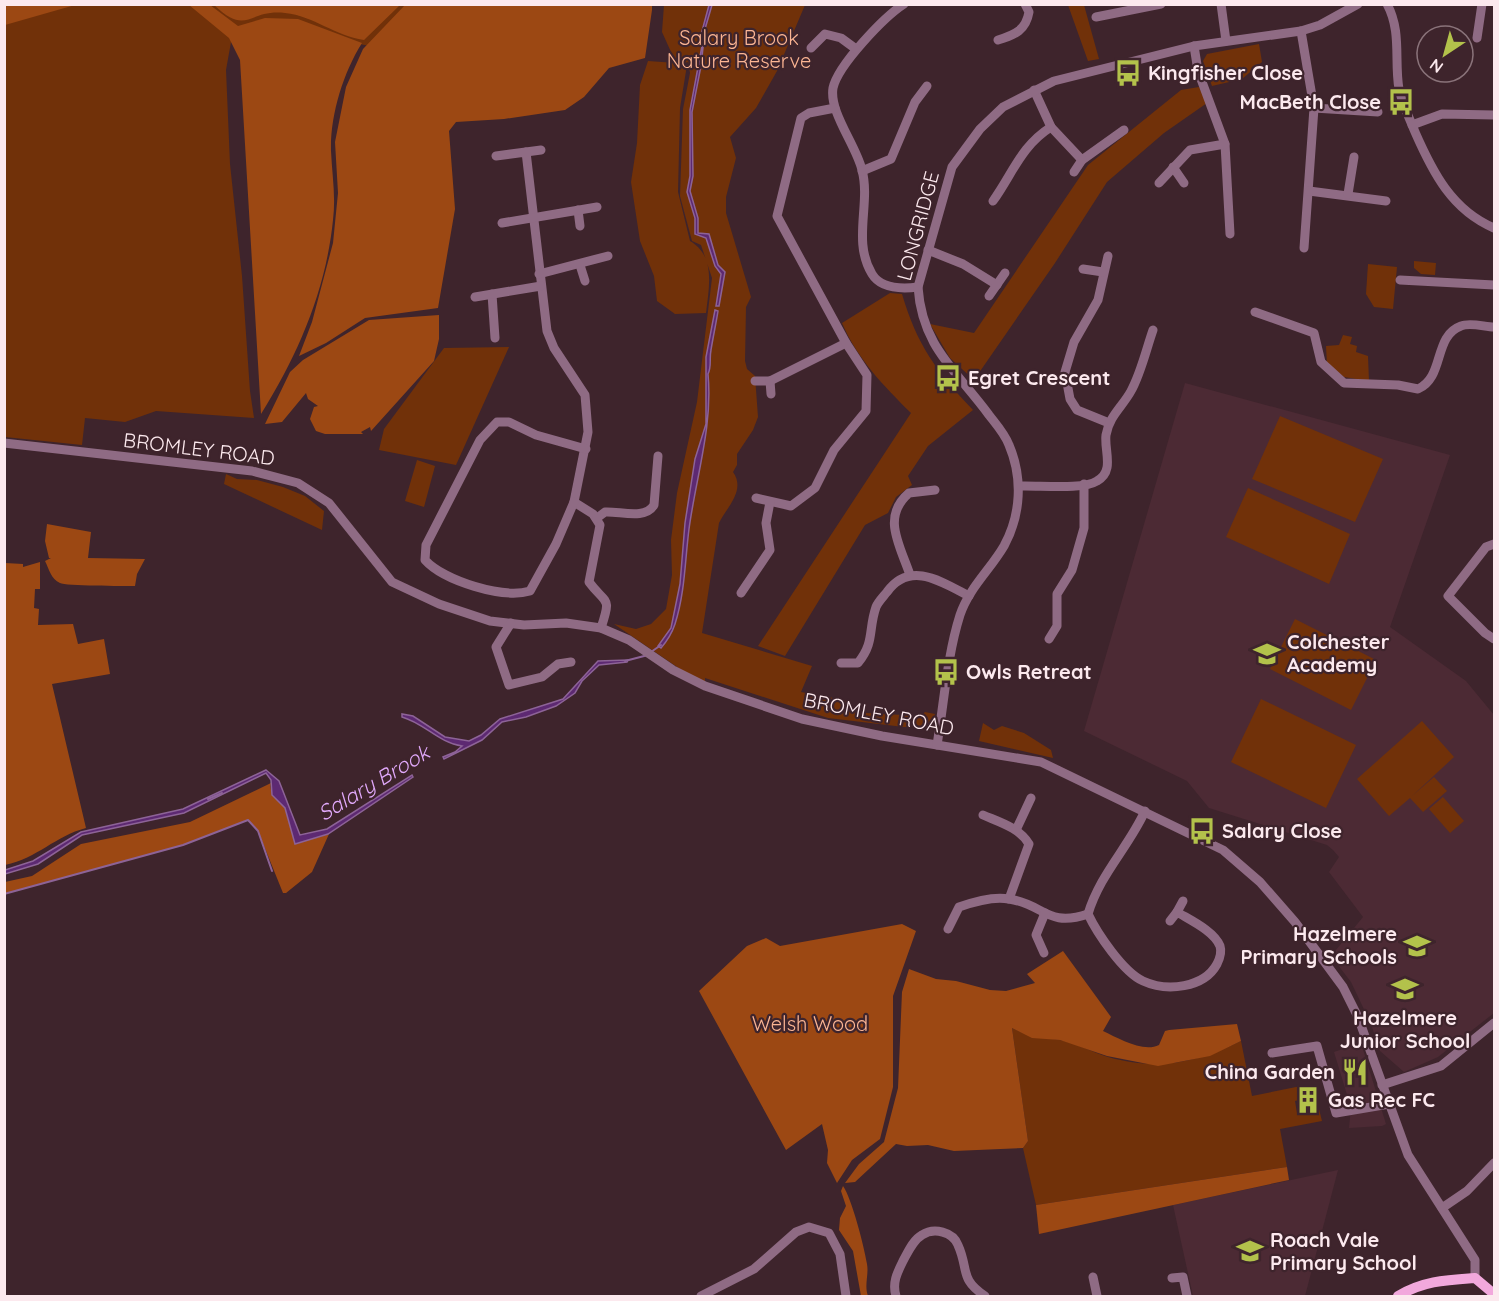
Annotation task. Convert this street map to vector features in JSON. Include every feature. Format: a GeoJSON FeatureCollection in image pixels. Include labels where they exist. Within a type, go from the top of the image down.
{"type":"FeatureCollection","features":[{"type":"Feature","properties":{"kind":"main road"},"geometry":{"type":"LineString","coordinates":[[1398,1296],[1429,1282],[1474,1278],[1494,1294]]}},
{"type":"Feature","properties":{"kind":"street"},"geometry":{"type":"LineString","coordinates":[[904,4],[892,8],[856,49],[833,87],[835,108],[855,146],[865,184],[863,249],[872,274],[881,283],[901,289],[918,287]]}},
{"type":"Feature","properties":{"kind":"street"},"geometry":{"type":"LineString","coordinates":[[998,40],[1020,32],[1028,21],[1029,12],[1025,4]]}},
{"type":"Feature","properties":{"kind":"street"},"geometry":{"type":"LineString","coordinates":[[1096,17],[1161,4]]}},
{"type":"Feature","properties":{"kind":"street"},"geometry":{"type":"LineString","coordinates":[[1221,4],[1226,41]]}},
{"type":"Feature","properties":{"kind":"street","name":"LONGRIDGE"},"geometry":{"type":"LineString","coordinates":[[937,745],[957,627],[969,596],[1004,546],[1015,517],[1019,486],[1009,444],[983,406],[943,361],[932,343],[919,306],[918,287],[952,167],[980,129],[1003,107],[1054,81],[1194,46],[1301,31],[1337,17],[1358,4]]}},
{"type":"Feature","properties":{"kind":"street"},"geometry":{"type":"LineString","coordinates":[[1387,4],[1394,19],[1398,37],[1400,91],[1412,124],[1444,189],[1461,208],[1494,228]]}},
{"type":"Feature","properties":{"kind":"street"},"geometry":{"type":"LineString","coordinates":[[1477,38],[1482,4]]}},
{"type":"Feature","properties":{"kind":"street"},"geometry":{"type":"LineString","coordinates":[[1301,31],[1314,108],[1304,248]]}},
{"type":"Feature","properties":{"kind":"street"},"geometry":{"type":"LineString","coordinates":[[811,48],[825,34],[841,38],[856,49]]}},
{"type":"Feature","properties":{"kind":"street"},"geometry":{"type":"LineString","coordinates":[[1194,46],[1198,71],[1225,144],[1230,234]]}},
{"type":"Feature","properties":{"kind":"street"},"geometry":{"type":"LineString","coordinates":[[862,171],[891,159],[915,102],[927,86]]}},
{"type":"Feature","properties":{"kind":"street"},"geometry":{"type":"LineString","coordinates":[[1034,90],[1051,128],[1082,160]]}},
{"type":"Feature","properties":{"kind":"street"},"geometry":{"type":"LineString","coordinates":[[756,498],[791,506],[815,488],[834,450],[866,411],[867,375],[846,343],[777,216],[801,118],[810,113],[835,108]]}},
{"type":"Feature","properties":{"kind":"street"},"geometry":{"type":"LineString","coordinates":[[1314,108],[1378,112]]}},
{"type":"Feature","properties":{"kind":"street"},"geometry":{"type":"LineString","coordinates":[[1412,124],[1442,114],[1494,115]]}},
{"type":"Feature","properties":{"kind":"street"},"geometry":{"type":"LineString","coordinates":[[993,201],[1033,138],[1051,128]]}},
{"type":"Feature","properties":{"kind":"street"},"geometry":{"type":"LineString","coordinates":[[1074,172],[1082,160],[1124,130]]}},
{"type":"Feature","properties":{"kind":"street"},"geometry":{"type":"LineString","coordinates":[[1159,183],[1190,150],[1225,144]]}},
{"type":"Feature","properties":{"kind":"street"},"geometry":{"type":"LineString","coordinates":[[496,156],[540,150]]}},
{"type":"Feature","properties":{"kind":"street"},"geometry":{"type":"LineString","coordinates":[[526,152],[547,331],[554,348],[585,395],[588,432],[586,448],[573,495],[574,502],[556,544],[530,591],[514,594],[452,579],[425,560],[426,545],[480,440],[497,422],[509,422],[536,435],[586,448]]}},
{"type":"Feature","properties":{"kind":"street"},"geometry":{"type":"LineString","coordinates":[[1348,194],[1354,158]]}},
{"type":"Feature","properties":{"kind":"street"},"geometry":{"type":"LineString","coordinates":[[1173,167],[1184,183]]}},
{"type":"Feature","properties":{"kind":"street"},"geometry":{"type":"LineString","coordinates":[[1309,191],[1348,194],[1386,201]]}},
{"type":"Feature","properties":{"kind":"street"},"geometry":{"type":"LineString","coordinates":[[502,223],[597,207]]}},
{"type":"Feature","properties":{"kind":"street"},"geometry":{"type":"LineString","coordinates":[[578,210],[580,226]]}},
{"type":"Feature","properties":{"kind":"street"},"geometry":{"type":"LineString","coordinates":[[928,250],[963,264],[997,285]]}},
{"type":"Feature","properties":{"kind":"street"},"geometry":{"type":"LineString","coordinates":[[540,274],[580,266],[608,256]]}},
{"type":"Feature","properties":{"kind":"street"},"geometry":{"type":"LineString","coordinates":[[1108,256],[1098,300],[1074,342],[1065,372],[1070,399],[1077,410],[1109,423]]}},
{"type":"Feature","properties":{"kind":"street"},"geometry":{"type":"LineString","coordinates":[[580,266],[585,281]]}},
{"type":"Feature","properties":{"kind":"street"},"geometry":{"type":"LineString","coordinates":[[1083,269],[1103,272]]}},
{"type":"Feature","properties":{"kind":"street"},"geometry":{"type":"LineString","coordinates":[[989,296],[1005,273]]}},
{"type":"Feature","properties":{"kind":"street"},"geometry":{"type":"LineString","coordinates":[[1400,280],[1494,285]]}},
{"type":"Feature","properties":{"kind":"street"},"geometry":{"type":"LineString","coordinates":[[475,297],[541,285]]}},
{"type":"Feature","properties":{"kind":"street"},"geometry":{"type":"LineString","coordinates":[[492,294],[495,338]]}},
{"type":"Feature","properties":{"kind":"street"},"geometry":{"type":"LineString","coordinates":[[1255,312],[1314,333],[1322,362],[1344,383],[1398,385],[1418,389],[1431,380],[1443,346],[1452,331],[1463,324],[1494,327]]}},
{"type":"Feature","properties":{"kind":"street"},"geometry":{"type":"LineString","coordinates":[[1019,486],[1084,484],[1098,481],[1107,470],[1106,435],[1109,423],[1131,391],[1153,330]]}},
{"type":"Feature","properties":{"kind":"street"},"geometry":{"type":"LineString","coordinates":[[755,381],[770,381],[846,343]]}},
{"type":"Feature","properties":{"kind":"street"},"geometry":{"type":"LineString","coordinates":[[770,381],[771,394]]}},
{"type":"Feature","properties":{"kind":"street","name":"BROMLEY ROAD"},"geometry":{"type":"LineString","coordinates":[[4,443],[252,471],[298,483],[329,503],[384,574],[399,587],[470,615],[511,623],[566,623],[601,628],[629,640],[684,676],[740,699],[848,730],[1041,762],[1145,811],[1233,857],[1295,922],[1343,987],[1358,1017],[1408,1155],[1475,1260],[1474,1278]]}},
{"type":"Feature","properties":{"kind":"street"},"geometry":{"type":"LineString","coordinates":[[597,518],[605,512],[642,514],[651,510],[654,505],[658,456]]}},
{"type":"Feature","properties":{"kind":"street"},"geometry":{"type":"LineString","coordinates":[[1049,639],[1057,626],[1057,594],[1072,570],[1084,528],[1084,484]]}},
{"type":"Feature","properties":{"kind":"street"},"geometry":{"type":"LineString","coordinates":[[910,575],[892,518],[896,506],[909,492],[935,490]]}},
{"type":"Feature","properties":{"kind":"street"},"geometry":{"type":"LineString","coordinates":[[574,502],[597,518],[600,533],[589,582],[606,599],[607,613],[601,628]]}},
{"type":"Feature","properties":{"kind":"street"},"geometry":{"type":"LineString","coordinates":[[741,593],[770,550],[765,523],[770,502]]}},
{"type":"Feature","properties":{"kind":"street"},"geometry":{"type":"LineString","coordinates":[[1494,544],[1486,547],[1448,596],[1494,639]]}},
{"type":"Feature","properties":{"kind":"street"},"geometry":{"type":"LineString","coordinates":[[841,663],[858,663],[869,650],[876,606],[891,586],[910,575],[922,574],[937,579],[969,596]]}},
{"type":"Feature","properties":{"kind":"street"},"geometry":{"type":"LineString","coordinates":[[511,623],[496,647],[509,685],[543,677],[558,664],[571,662]]}},
{"type":"Feature","properties":{"kind":"street"},"geometry":{"type":"LineString","coordinates":[[858,663],[861,674]]}},
{"type":"Feature","properties":{"kind":"street"},"geometry":{"type":"LineString","coordinates":[[1016,830],[1031,798]]}},
{"type":"Feature","properties":{"kind":"street"},"geometry":{"type":"LineString","coordinates":[[948,929],[959,907],[982,901],[1009,899],[1058,919],[1073,919],[1088,914],[1108,868],[1127,847],[1145,811]]}},
{"type":"Feature","properties":{"kind":"street"},"geometry":{"type":"LineString","coordinates":[[983,815],[1016,830],[1029,844],[1009,899]]}},
{"type":"Feature","properties":{"kind":"street"},"geometry":{"type":"LineString","coordinates":[[1170,921],[1183,902]]}},
{"type":"Feature","properties":{"kind":"street"},"geometry":{"type":"LineString","coordinates":[[1088,914],[1133,975],[1154,985],[1173,986],[1196,983],[1206,978],[1220,957],[1221,948],[1214,937],[1177,912]]}},
{"type":"Feature","properties":{"kind":"street"},"geometry":{"type":"LineString","coordinates":[[1044,953],[1036,935],[1045,913]]}},
{"type":"Feature","properties":{"kind":"street"},"geometry":{"type":"LineString","coordinates":[[1382,1085],[1441,1066],[1461,1053],[1494,1023]]}},
{"type":"Feature","properties":{"kind":"street"},"geometry":{"type":"LineString","coordinates":[[1272,1053],[1317,1046],[1336,1113],[1389,1104]]}},
{"type":"Feature","properties":{"kind":"street"},"geometry":{"type":"LineString","coordinates":[[1442,1208],[1467,1191],[1494,1163]]}},
{"type":"Feature","properties":{"kind":"street"},"geometry":{"type":"LineString","coordinates":[[701,1296],[754,1269],[796,1232],[809,1227],[829,1233],[840,1254],[846,1296]]}},
{"type":"Feature","properties":{"kind":"street"},"geometry":{"type":"LineString","coordinates":[[896,1296],[895,1276],[914,1242],[923,1234],[935,1232],[947,1233],[958,1244],[971,1287],[985,1296]]}},
{"type":"Feature","properties":{"kind":"street"},"geometry":{"type":"LineString","coordinates":[[1172,1278],[1182,1273],[1187,1296]]}},
{"type":"Feature","properties":{"kind":"street"},"geometry":{"type":"LineString","coordinates":[[1093,1277],[1097,1296]]}},
{"type":"Feature","properties":{"kind":"shaded area"},"geometry":{"type":"Polygon","coordinates":[[[709,5],[712,5],[705,29],[692,112],[693,176],[690,191],[698,218],[698,233],[709,234],[718,265],[725,272],[719,306],[716,306],[721,274],[715,266],[706,238],[695,234],[695,218],[687,192],[690,176],[690,110],[702,46],[702,31],[709,5]]]}},
{"type":"Feature","properties":{"kind":"shaded area"},"geometry":{"type":"Polygon","coordinates":[[[715,310],[718,311],[710,353],[706,432],[689,529],[683,588],[674,627],[661,648],[658,646],[671,628],[680,584],[685,523],[695,459],[706,424],[706,357],[715,310]]]}},
{"type":"Feature","properties":{"kind":"shaded area","name":"Colchester Academy"},"geometry":{"type":"Polygon","coordinates":[[[1185,383],[1450,455],[1390,627],[1466,681],[1494,715],[1494,1013],[1438,1057],[1404,1072],[1380,1051],[1371,1024],[1351,982],[1331,956],[1363,917],[1329,872],[1339,857],[1333,850],[1327,845],[1209,808],[1187,781],[1084,731],[1185,383]]]}},
{"type":"Feature","properties":{"kind":"shaded area"},"geometry":{"type":"Polygon","coordinates":[[[628,660],[627,662],[599,665],[582,681],[575,693],[556,706],[526,717],[502,722],[482,740],[444,759],[443,757],[462,746],[446,741],[402,717],[402,714],[413,716],[445,737],[469,741],[481,735],[500,719],[563,699],[598,661],[628,660]]]}},
{"type":"Feature","properties":{"kind":"shaded area"},"geometry":{"type":"Polygon","coordinates":[[[266,770],[279,781],[300,835],[327,829],[412,775],[413,777],[328,834],[295,844],[285,808],[272,795],[271,780],[266,773],[184,813],[82,835],[38,864],[5,874],[5,870],[33,861],[81,832],[183,809],[266,770]]]}},
{"type":"Feature","properties":{"kind":"shaded area"},"geometry":{"type":"Polygon","coordinates":[[[1361,1043],[1386,1124],[1349,1128],[1351,1108],[1334,1052],[1361,1043]]]}},
{"type":"Feature","properties":{"kind":"shaded area","name":"Roach Vale Primary School"},"geometry":{"type":"Polygon","coordinates":[[[1338,1170],[1305,1296],[1193,1296],[1173,1205],[1338,1170]]]}},
{"type":"Feature","properties":{"kind":"green space"},"geometry":{"type":"Polygon","coordinates":[[[5,4],[75,4],[75,5],[5,25],[5,4]]]}},
{"type":"Feature","properties":{"kind":"green space"},"geometry":{"type":"Polygon","coordinates":[[[652,4],[652,10],[645,58],[609,68],[584,97],[565,110],[504,119],[456,122],[449,131],[455,209],[438,308],[365,318],[326,343],[299,356],[312,322],[333,243],[338,193],[335,142],[346,87],[363,49],[405,5],[652,4]]]}},
{"type":"Feature","properties":{"kind":"green space"},"geometry":{"type":"Polygon","coordinates":[[[5,5],[413,5],[369,46],[333,38],[233,31],[226,70],[230,164],[254,418],[156,411],[125,422],[85,418],[82,445],[5,437],[5,5]]]}},
{"type":"Feature","properties":{"kind":"green space"},"geometry":{"type":"Polygon","coordinates":[[[189,5],[210,5],[238,26],[265,18],[298,19],[362,43],[349,68],[335,109],[331,138],[334,211],[324,272],[298,345],[261,414],[240,60],[229,38],[189,5]]]}},
{"type":"Feature","properties":{"kind":"green space"},"geometry":{"type":"Polygon","coordinates":[[[214,5],[400,5],[364,40],[344,35],[306,18],[285,13],[272,13],[241,21],[225,14],[214,5]]]}},
{"type":"Feature","properties":{"kind":"green space","name":"Salary Brook Nature Reserve"},"geometry":{"type":"Polygon","coordinates":[[[664,5],[805,5],[777,71],[756,108],[730,137],[736,158],[726,197],[726,213],[751,297],[746,307],[745,361],[747,369],[755,376],[758,417],[753,430],[737,454],[737,465],[733,472],[737,485],[736,492],[719,523],[702,633],[812,666],[801,692],[844,700],[856,709],[867,713],[921,716],[925,712],[935,714],[930,727],[904,727],[828,718],[705,678],[705,686],[614,624],[636,629],[651,624],[666,609],[672,575],[671,540],[677,493],[697,402],[712,278],[707,264],[709,283],[706,313],[675,314],[657,301],[654,276],[640,241],[631,182],[637,143],[640,85],[648,61],[676,63],[662,32],[664,5]],[[688,62],[681,64],[687,65],[680,108],[678,192],[690,241],[698,247],[707,262],[701,245],[692,241],[680,196],[683,109],[690,73],[688,62]]]}},
{"type":"Feature","properties":{"kind":"green space"},"geometry":{"type":"Polygon","coordinates":[[[1068,5],[1084,5],[1099,59],[1088,61],[1068,5]]]}},
{"type":"Feature","properties":{"kind":"green space"},"geometry":{"type":"Polygon","coordinates":[[[1259,44],[1262,62],[1242,79],[1212,86],[1203,61],[1207,54],[1259,44]]]}},
{"type":"Feature","properties":{"kind":"green space"},"geometry":{"type":"Polygon","coordinates":[[[1199,87],[1207,103],[1164,133],[1107,182],[1055,263],[974,380],[950,358],[930,324],[974,333],[1088,165],[1181,90],[1199,87]]]}},
{"type":"Feature","properties":{"kind":"green space"},"geometry":{"type":"Polygon","coordinates":[[[1414,261],[1436,263],[1435,275],[1421,274],[1414,268],[1414,261]]]}},
{"type":"Feature","properties":{"kind":"green space"},"geometry":{"type":"Polygon","coordinates":[[[1368,264],[1397,267],[1393,309],[1374,307],[1366,294],[1368,264]]]}},
{"type":"Feature","properties":{"kind":"green space"},"geometry":{"type":"Polygon","coordinates":[[[890,293],[902,294],[921,343],[948,383],[973,410],[928,446],[908,476],[912,485],[896,497],[888,513],[865,525],[785,656],[758,646],[911,413],[864,361],[842,323],[890,293]]]}},
{"type":"Feature","properties":{"kind":"green space"},"geometry":{"type":"Polygon","coordinates":[[[439,315],[439,339],[434,361],[371,431],[370,427],[361,432],[363,434],[325,434],[316,431],[310,419],[314,407],[318,406],[308,399],[306,393],[282,422],[265,424],[290,372],[303,360],[369,320],[439,315]]]}},
{"type":"Feature","properties":{"kind":"green space"},"geometry":{"type":"Polygon","coordinates":[[[1343,335],[1352,337],[1350,344],[1357,346],[1356,352],[1368,356],[1369,381],[1344,377],[1327,364],[1326,346],[1339,345],[1343,335]]]}},
{"type":"Feature","properties":{"kind":"green space"},"geometry":{"type":"Polygon","coordinates":[[[509,347],[456,465],[379,450],[384,429],[444,348],[509,347]]]}},
{"type":"Feature","properties":{"kind":"green space"},"geometry":{"type":"Polygon","coordinates":[[[1280,416],[1383,459],[1355,522],[1252,479],[1280,416]]]}},
{"type":"Feature","properties":{"kind":"green space"},"geometry":{"type":"Polygon","coordinates":[[[417,460],[435,466],[424,507],[405,501],[417,460]]]}},
{"type":"Feature","properties":{"kind":"green space"},"geometry":{"type":"Polygon","coordinates":[[[226,474],[237,479],[257,480],[283,487],[305,496],[324,511],[322,530],[224,484],[226,474]]]}},
{"type":"Feature","properties":{"kind":"green space"},"geometry":{"type":"Polygon","coordinates":[[[1248,488],[1350,534],[1329,584],[1226,537],[1248,488]]]}},
{"type":"Feature","properties":{"kind":"green space"},"geometry":{"type":"Polygon","coordinates":[[[47,524],[91,532],[88,558],[145,559],[137,574],[135,586],[72,585],[60,583],[54,579],[45,561],[51,558],[49,558],[45,541],[47,524]]]}},
{"type":"Feature","properties":{"kind":"green space"},"geometry":{"type":"Polygon","coordinates":[[[40,562],[40,589],[35,589],[34,608],[39,609],[38,625],[73,624],[78,644],[104,639],[110,674],[52,684],[86,828],[65,836],[17,862],[5,865],[5,563],[23,564],[23,567],[40,562]]]}},
{"type":"Feature","properties":{"kind":"green space"},"geometry":{"type":"Polygon","coordinates":[[[1295,619],[1376,660],[1351,710],[1270,669],[1295,619]]]}},
{"type":"Feature","properties":{"kind":"green space"},"geometry":{"type":"Polygon","coordinates":[[[1261,699],[1356,745],[1326,808],[1231,762],[1261,699]]]}},
{"type":"Feature","properties":{"kind":"green space"},"geometry":{"type":"Polygon","coordinates":[[[1422,721],[1454,757],[1412,796],[1434,777],[1447,791],[1423,812],[1410,798],[1389,816],[1357,779],[1422,721]]]}},
{"type":"Feature","properties":{"kind":"green space"},"geometry":{"type":"Polygon","coordinates":[[[983,723],[994,730],[1002,726],[1024,733],[1051,750],[1053,758],[979,741],[983,723]]]}},
{"type":"Feature","properties":{"kind":"green space"},"geometry":{"type":"Polygon","coordinates":[[[271,783],[272,793],[284,806],[288,815],[295,844],[329,834],[312,872],[286,893],[283,893],[258,831],[247,820],[183,845],[5,894],[5,882],[32,876],[81,844],[190,822],[271,783]]]}},
{"type":"Feature","properties":{"kind":"green space"},"geometry":{"type":"Polygon","coordinates":[[[1443,797],[1464,821],[1450,833],[1429,809],[1443,797]]]}},
{"type":"Feature","properties":{"kind":"green space","name":"Welsh Wood"},"geometry":{"type":"Polygon","coordinates":[[[902,924],[916,931],[893,996],[893,1087],[880,1139],[852,1160],[837,1183],[827,1163],[828,1150],[822,1124],[786,1150],[699,991],[747,946],[766,938],[780,946],[902,924]]]}},
{"type":"Feature","properties":{"kind":"green space","name":"Welsh Wood"},"geometry":{"type":"Polygon","coordinates":[[[1063,951],[1111,1017],[1103,1031],[1131,1044],[1153,1047],[1159,1045],[1165,1031],[1237,1024],[1241,1041],[1210,1056],[1158,1066],[1107,1056],[1060,1040],[1032,1038],[1012,1028],[1028,1141],[1023,1148],[954,1151],[928,1145],[896,1144],[855,1182],[845,1183],[859,1164],[884,1142],[898,1088],[902,992],[909,969],[936,979],[1006,991],[1035,983],[1027,974],[1063,951]]]}},
{"type":"Feature","properties":{"kind":"green space"},"geometry":{"type":"Polygon","coordinates":[[[1012,1028],[1031,1036],[1066,1041],[1108,1057],[1143,1064],[1192,1059],[1241,1041],[1252,1096],[1301,1086],[1303,1099],[1295,1101],[1297,1113],[1319,1109],[1322,1121],[1280,1129],[1287,1167],[1036,1205],[1023,1148],[1028,1141],[1012,1028]]]}},
{"type":"Feature","properties":{"kind":"green space"},"geometry":{"type":"Polygon","coordinates":[[[1287,1167],[1289,1180],[1039,1234],[1036,1205],[1287,1167]]]}},
{"type":"Feature","properties":{"kind":"green space"},"geometry":{"type":"Polygon","coordinates":[[[843,1186],[854,1212],[863,1246],[868,1296],[861,1296],[853,1251],[839,1230],[840,1218],[846,1206],[841,1191],[843,1186]]]}},
{"type":"Feature","properties":{"kind":"waterway","name":"Salary Brook"},"geometry":{"type":"LineString","coordinates":[[651,652],[661,645]]}},
{"type":"Feature","properties":{"kind":"waterway","name":"Salary Brook"},"geometry":{"type":"LineString","coordinates":[[625,661],[648,655]]}},
{"type":"Feature","properties":{"kind":"waterway","name":"Salary Brook"},"geometry":{"type":"LineString","coordinates":[[208,799],[222,793]]}},
{"type":"Feature","properties":{"kind":"waterway"},"geometry":{"type":"LineString","coordinates":[[4,894],[183,845],[248,820],[258,831],[272,871]]}},
{"type":"Feature","properties":{"kind":"place","name":"Kingfisher Close"},"geometry":{"type":"Point","coordinates":[1128,73]}},
{"type":"Feature","properties":{"kind":"place","name":"MacBeth Close"},"geometry":{"type":"Point","coordinates":[1401,102]}},
{"type":"Feature","properties":{"kind":"place","name":"Egret Crescent"},"geometry":{"type":"Point","coordinates":[948,378]}},
{"type":"Feature","properties":{"kind":"place","name":"Colchester Academy"},"geometry":{"type":"Point","coordinates":[1267,654]}},
{"type":"Feature","properties":{"kind":"place","name":"Owls Retreat"},"geometry":{"type":"Point","coordinates":[946,672]}},
{"type":"Feature","properties":{"kind":"place","name":"Salary Close"},"geometry":{"type":"Point","coordinates":[1202,831]}},
{"type":"Feature","properties":{"kind":"place","name":"Hazelmere Primary Schools"},"geometry":{"type":"Point","coordinates":[1417,946]}},
{"type":"Feature","properties":{"kind":"place","name":"Hazelmere Junior School"},"geometry":{"type":"Point","coordinates":[1405,989]}},
{"type":"Feature","properties":{"kind":"place","name":"China Garden"},"geometry":{"type":"Point","coordinates":[1355,1072]}},
{"type":"Feature","properties":{"kind":"place","name":"Gas Rec FC"},"geometry":{"type":"Point","coordinates":[1308,1100]}},
{"type":"Feature","properties":{"kind":"place","name":"Roach Vale Primary School"},"geometry":{"type":"Point","coordinates":[1250,1251]}}]}
